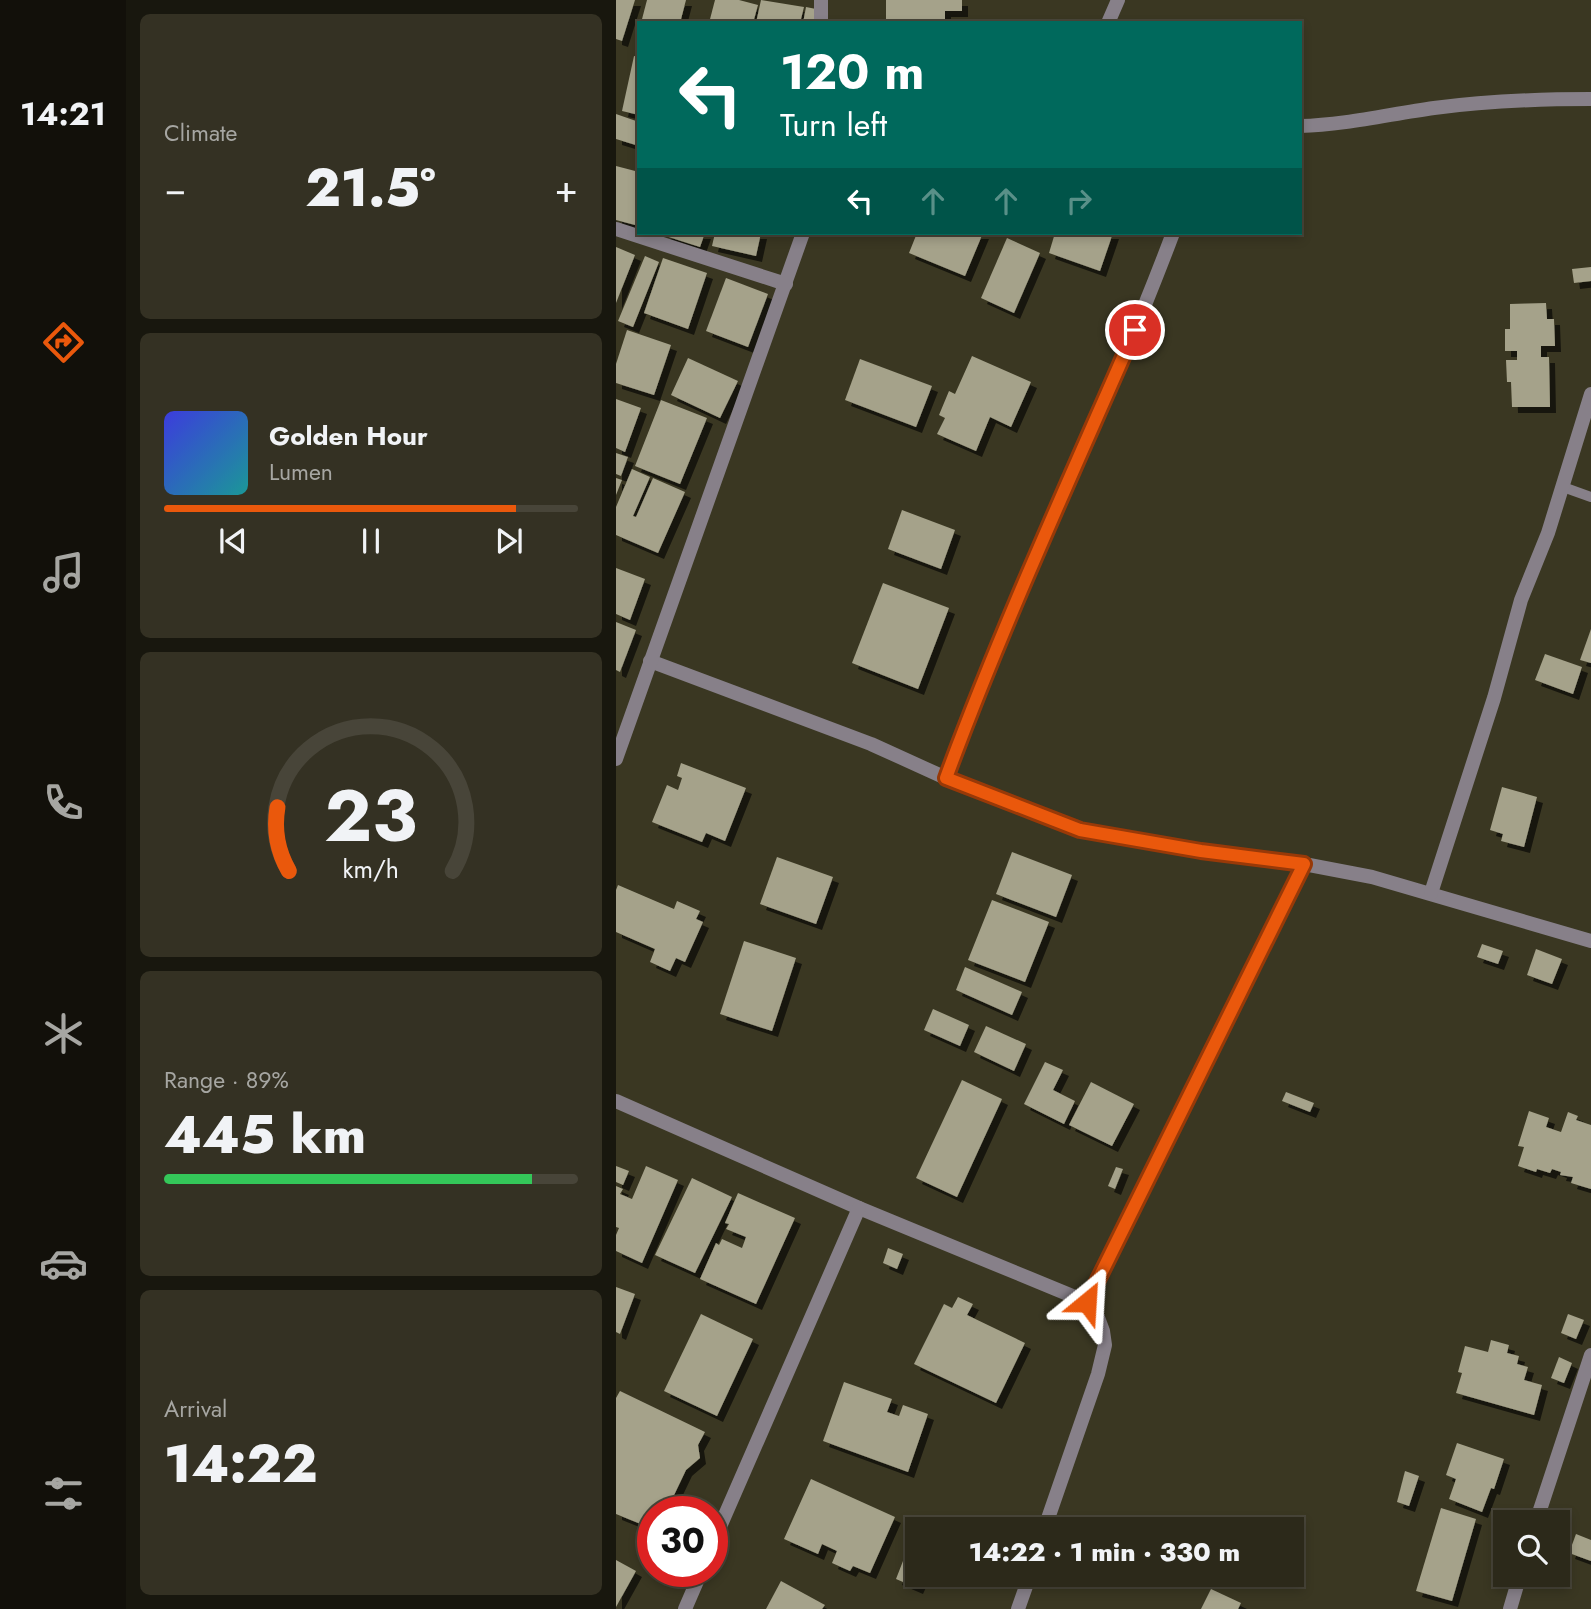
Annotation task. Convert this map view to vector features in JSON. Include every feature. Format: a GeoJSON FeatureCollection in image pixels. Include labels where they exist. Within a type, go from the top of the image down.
{"type":"FeatureCollection","features":[{"type":"Feature","properties":{"kind":"street"},"geometry":{"type":"LineString","coordinates":[[821,0],[821,21]]}},
{"type":"Feature","properties":{"kind":"street"},"geometry":{"type":"LineString","coordinates":[[1109,21],[1118,0]]}},
{"type":"Feature","properties":{"kind":"street"},"geometry":{"type":"LineString","coordinates":[[1302,127],[1510,100],[1591,99]]}},
{"type":"Feature","properties":{"kind":"street"},"geometry":{"type":"LineString","coordinates":[[616,229],[786,284]]}},
{"type":"Feature","properties":{"kind":"street"},"geometry":{"type":"LineString","coordinates":[[616,759],[802,235]]}},
{"type":"Feature","properties":{"kind":"street"},"geometry":{"type":"LineString","coordinates":[[946,778],[985,676],[1146,306],[1172,235]]}},
{"type":"Feature","properties":{"kind":"street"},"geometry":{"type":"LineString","coordinates":[[1431,894],[1490,711],[1521,600],[1548,533],[1591,394]]}},
{"type":"Feature","properties":{"kind":"street"},"geometry":{"type":"LineString","coordinates":[[650,661],[871,744],[946,778],[1080,830],[1372,877],[1591,942]]}},
{"type":"Feature","properties":{"kind":"street"},"geometry":{"type":"LineString","coordinates":[[1087,1302],[1304,864]]}},
{"type":"Feature","properties":{"kind":"street"},"geometry":{"type":"LineString","coordinates":[[616,1101],[859,1209],[1087,1302],[1097,1315],[1105,1345],[1098,1374],[1048,1517]]}},
{"type":"Feature","properties":{"kind":"street"},"geometry":{"type":"LineString","coordinates":[[728,1508],[859,1209]]}},
{"type":"Feature","properties":{"kind":"street"},"geometry":{"type":"LineString","coordinates":[[1540,1510],[1591,1355]]}},
{"type":"Feature","properties":{"kind":"street"},"geometry":{"type":"LineString","coordinates":[[685,1609],[695,1587]]}},
{"type":"Feature","properties":{"kind":"street"},"geometry":{"type":"LineString","coordinates":[[1018,1609],[1026,1587]]}},
{"type":"Feature","properties":{"kind":"street"},"geometry":{"type":"LineString","coordinates":[[1510,1609],[1516,1587]]}},
{"type":"Feature","properties":{"kind":"lane"},"geometry":{"type":"LineString","coordinates":[[1563,488],[1591,497]]}},
{"type":"Feature","properties":{"kind":"building"},"geometry":{"type":"Polygon","coordinates":[[[616,0],[635,0],[622,41],[616,39],[616,0]]]}},
{"type":"Feature","properties":{"kind":"building"},"geometry":{"type":"Polygon","coordinates":[[[647,0],[686,0],[681,21],[642,21],[647,0]]]}},
{"type":"Feature","properties":{"kind":"building"},"geometry":{"type":"Polygon","coordinates":[[[715,0],[739,0],[758,5],[754,21],[710,21],[715,0]]]}},
{"type":"Feature","properties":{"kind":"building"},"geometry":{"type":"Polygon","coordinates":[[[761,0],[804,7],[800,21],[756,21],[761,0]]]}},
{"type":"Feature","properties":{"kind":"building"},"geometry":{"type":"Polygon","coordinates":[[[886,0],[962,0],[962,11],[945,11],[945,21],[886,21],[886,0]]]}},
{"type":"Feature","properties":{"kind":"building"},"geometry":{"type":"Polygon","coordinates":[[[806,7],[821,10],[818,21],[803,21],[806,7]]]}},
{"type":"Feature","properties":{"kind":"building"},"geometry":{"type":"Polygon","coordinates":[[[634,56],[637,57],[637,115],[622,111],[634,56]]]}},
{"type":"Feature","properties":{"kind":"building"},"geometry":{"type":"Polygon","coordinates":[[[616,114],[637,121],[637,145],[616,139],[616,114]]]}},
{"type":"Feature","properties":{"kind":"building"},"geometry":{"type":"Polygon","coordinates":[[[616,166],[637,171],[637,225],[616,220],[616,166]]]}},
{"type":"Feature","properties":{"kind":"building"},"geometry":{"type":"Polygon","coordinates":[[[662,235],[704,235],[700,247],[662,235]]]}},
{"type":"Feature","properties":{"kind":"building"},"geometry":{"type":"Polygon","coordinates":[[[715,235],[761,235],[756,256],[712,246],[715,235]]]}},
{"type":"Feature","properties":{"kind":"building"},"geometry":{"type":"Polygon","coordinates":[[[916,235],[982,235],[965,276],[909,253],[916,235]]]}},
{"type":"Feature","properties":{"kind":"building"},"geometry":{"type":"Polygon","coordinates":[[[1054,235],[1112,235],[1100,271],[1049,253],[1054,235]]]}},
{"type":"Feature","properties":{"kind":"building"},"geometry":{"type":"Polygon","coordinates":[[[1007,238],[1040,253],[1014,313],[981,298],[1007,238]]]}},
{"type":"Feature","properties":{"kind":"building"},"geometry":{"type":"Polygon","coordinates":[[[616,247],[635,255],[616,303],[616,247]]]}},
{"type":"Feature","properties":{"kind":"building"},"geometry":{"type":"Polygon","coordinates":[[[645,256],[659,262],[633,327],[618,321],[645,256]]]}},
{"type":"Feature","properties":{"kind":"building"},"geometry":{"type":"Polygon","coordinates":[[[663,258],[707,273],[688,329],[644,313],[663,258]]]}},
{"type":"Feature","properties":{"kind":"building"},"geometry":{"type":"Polygon","coordinates":[[[1591,267],[1591,281],[1574,283],[1572,269],[1591,267]]]}},
{"type":"Feature","properties":{"kind":"building"},"geometry":{"type":"Polygon","coordinates":[[[726,278],[768,294],[748,347],[706,331],[726,278]]]}},
{"type":"Feature","properties":{"kind":"building"},"geometry":{"type":"Polygon","coordinates":[[[1546,303],[1547,319],[1554,319],[1555,346],[1541,346],[1541,357],[1549,357],[1550,407],[1512,407],[1511,382],[1507,382],[1506,360],[1517,360],[1517,351],[1505,351],[1505,329],[1510,329],[1510,304],[1546,303]]]}},
{"type":"Feature","properties":{"kind":"building"},"geometry":{"type":"Polygon","coordinates":[[[627,330],[671,345],[654,395],[616,383],[616,364],[627,330]]]}},
{"type":"Feature","properties":{"kind":"building"},"geometry":{"type":"Polygon","coordinates":[[[972,356],[1031,382],[1011,427],[990,417],[976,451],[937,434],[945,418],[939,415],[949,391],[955,394],[972,356]]]}},
{"type":"Feature","properties":{"kind":"building"},"geometry":{"type":"Polygon","coordinates":[[[688,358],[738,381],[720,418],[671,395],[688,358]]]}},
{"type":"Feature","properties":{"kind":"building"},"geometry":{"type":"Polygon","coordinates":[[[860,359],[932,386],[916,427],[845,400],[860,359]]]}},
{"type":"Feature","properties":{"kind":"building"},"geometry":{"type":"Polygon","coordinates":[[[616,399],[641,408],[625,452],[616,448],[616,399]]]}},
{"type":"Feature","properties":{"kind":"building"},"geometry":{"type":"Polygon","coordinates":[[[661,400],[707,418],[680,484],[635,466],[661,400]]]}},
{"type":"Feature","properties":{"kind":"building"},"geometry":{"type":"Polygon","coordinates":[[[616,453],[628,457],[621,476],[616,474],[616,453]]]}},
{"type":"Feature","properties":{"kind":"building"},"geometry":{"type":"Polygon","coordinates":[[[632,469],[650,477],[633,516],[636,517],[653,478],[685,492],[658,553],[616,535],[616,507],[632,469]]]}},
{"type":"Feature","properties":{"kind":"building"},"geometry":{"type":"Polygon","coordinates":[[[616,478],[622,480],[616,495],[616,478]]]}},
{"type":"Feature","properties":{"kind":"building"},"geometry":{"type":"Polygon","coordinates":[[[902,510],[955,530],[941,569],[888,549],[902,510]]]}},
{"type":"Feature","properties":{"kind":"building"},"geometry":{"type":"Polygon","coordinates":[[[616,568],[645,579],[630,620],[616,614],[616,568]]]}},
{"type":"Feature","properties":{"kind":"building"},"geometry":{"type":"Polygon","coordinates":[[[883,583],[949,608],[918,689],[852,663],[883,583]]]}},
{"type":"Feature","properties":{"kind":"building"},"geometry":{"type":"Polygon","coordinates":[[[616,622],[636,630],[620,672],[616,670],[616,622]]]}},
{"type":"Feature","properties":{"kind":"building"},"geometry":{"type":"Polygon","coordinates":[[[1591,629],[1591,663],[1580,660],[1591,629]]]}},
{"type":"Feature","properties":{"kind":"building"},"geometry":{"type":"Polygon","coordinates":[[[1545,654],[1582,667],[1573,694],[1535,680],[1545,654]]]}},
{"type":"Feature","properties":{"kind":"building"},"geometry":{"type":"Polygon","coordinates":[[[681,763],[746,788],[725,841],[706,833],[702,842],[652,822],[667,785],[678,790],[682,778],[677,776],[681,763]]]}},
{"type":"Feature","properties":{"kind":"building"},"geometry":{"type":"Polygon","coordinates":[[[1502,787],[1537,797],[1524,847],[1501,841],[1503,834],[1490,830],[1502,787]]]}},
{"type":"Feature","properties":{"kind":"building"},"geometry":{"type":"Polygon","coordinates":[[[1012,852],[1072,875],[1056,917],[996,894],[1012,852]]]}},
{"type":"Feature","properties":{"kind":"building"},"geometry":{"type":"Polygon","coordinates":[[[777,857],[833,877],[816,924],[760,904],[777,857]]]}},
{"type":"Feature","properties":{"kind":"building"},"geometry":{"type":"Polygon","coordinates":[[[618,885],[674,909],[677,901],[700,911],[696,919],[703,922],[685,962],[676,958],[670,971],[650,962],[655,949],[616,932],[618,885]]]}},
{"type":"Feature","properties":{"kind":"building"},"geometry":{"type":"Polygon","coordinates":[[[992,900],[1049,922],[1025,982],[968,960],[992,900]]]}},
{"type":"Feature","properties":{"kind":"building"},"geometry":{"type":"Polygon","coordinates":[[[744,941],[796,958],[772,1031],[720,1014],[744,941]]]}},
{"type":"Feature","properties":{"kind":"building"},"geometry":{"type":"Polygon","coordinates":[[[1482,944],[1503,951],[1498,964],[1477,957],[1482,944]]]}},
{"type":"Feature","properties":{"kind":"building"},"geometry":{"type":"Polygon","coordinates":[[[1536,949],[1562,959],[1552,984],[1527,975],[1536,949]]]}},
{"type":"Feature","properties":{"kind":"building"},"geometry":{"type":"Polygon","coordinates":[[[965,967],[1022,992],[1012,1015],[956,990],[965,967]]]}},
{"type":"Feature","properties":{"kind":"building"},"geometry":{"type":"Polygon","coordinates":[[[933,1009],[969,1025],[960,1046],[924,1030],[933,1009]]]}},
{"type":"Feature","properties":{"kind":"building"},"geometry":{"type":"Polygon","coordinates":[[[986,1026],[1026,1044],[1014,1071],[974,1052],[986,1026]]]}},
{"type":"Feature","properties":{"kind":"building"},"geometry":{"type":"Polygon","coordinates":[[[1045,1062],[1063,1070],[1053,1090],[1075,1101],[1064,1124],[1024,1104],[1045,1062]]]}},
{"type":"Feature","properties":{"kind":"building"},"geometry":{"type":"Polygon","coordinates":[[[962,1080],[1002,1099],[957,1197],[916,1178],[962,1080]]]}},
{"type":"Feature","properties":{"kind":"building"},"geometry":{"type":"Polygon","coordinates":[[[1091,1082],[1134,1104],[1112,1146],[1069,1125],[1091,1082]]]}},
{"type":"Feature","properties":{"kind":"building"},"geometry":{"type":"Polygon","coordinates":[[[1286,1092],[1314,1103],[1310,1112],[1282,1101],[1286,1092]]]}},
{"type":"Feature","properties":{"kind":"building"},"geometry":{"type":"Polygon","coordinates":[[[1529,1111],[1549,1118],[1546,1127],[1561,1132],[1568,1112],[1578,1116],[1576,1120],[1591,1125],[1591,1189],[1571,1183],[1573,1177],[1560,1175],[1561,1172],[1552,1169],[1550,1173],[1537,1169],[1536,1172],[1518,1166],[1524,1147],[1518,1146],[1529,1111]]]}},
{"type":"Feature","properties":{"kind":"building"},"geometry":{"type":"Polygon","coordinates":[[[616,1166],[629,1171],[623,1185],[616,1182],[616,1166]]]}},
{"type":"Feature","properties":{"kind":"building"},"geometry":{"type":"Polygon","coordinates":[[[646,1166],[678,1180],[642,1263],[616,1251],[619,1228],[616,1227],[616,1186],[623,1189],[620,1194],[632,1199],[646,1166]]]}},
{"type":"Feature","properties":{"kind":"building"},"geometry":{"type":"Polygon","coordinates":[[[1116,1167],[1123,1169],[1115,1189],[1108,1186],[1116,1167]]]}},
{"type":"Feature","properties":{"kind":"building"},"geometry":{"type":"Polygon","coordinates":[[[692,1178],[732,1197],[695,1273],[655,1255],[692,1178]]]}},
{"type":"Feature","properties":{"kind":"building"},"geometry":{"type":"Polygon","coordinates":[[[738,1193],[795,1218],[756,1304],[700,1279],[716,1243],[719,1245],[722,1239],[742,1248],[746,1237],[726,1229],[729,1224],[725,1223],[738,1193]]]}},
{"type":"Feature","properties":{"kind":"building"},"geometry":{"type":"Polygon","coordinates":[[[888,1248],[903,1254],[897,1269],[883,1263],[888,1248]]]}},
{"type":"Feature","properties":{"kind":"building"},"geometry":{"type":"Polygon","coordinates":[[[616,1287],[635,1294],[620,1334],[616,1332],[616,1287]]]}},
{"type":"Feature","properties":{"kind":"building"},"geometry":{"type":"Polygon","coordinates":[[[958,1297],[973,1304],[967,1315],[1025,1343],[996,1403],[914,1364],[944,1304],[952,1308],[958,1297]]]}},
{"type":"Feature","properties":{"kind":"building"},"geometry":{"type":"Polygon","coordinates":[[[701,1314],[753,1339],[717,1416],[664,1391],[701,1314]]]}},
{"type":"Feature","properties":{"kind":"building"},"geometry":{"type":"Polygon","coordinates":[[[1568,1314],[1584,1320],[1576,1339],[1561,1333],[1568,1314]]]}},
{"type":"Feature","properties":{"kind":"building"},"geometry":{"type":"Polygon","coordinates":[[[1491,1340],[1509,1345],[1507,1353],[1519,1356],[1517,1364],[1528,1367],[1524,1380],[1542,1385],[1534,1415],[1456,1393],[1462,1373],[1458,1372],[1465,1346],[1488,1352],[1491,1340]]]}},
{"type":"Feature","properties":{"kind":"building"},"geometry":{"type":"Polygon","coordinates":[[[1559,1357],[1572,1363],[1564,1383],[1551,1378],[1559,1357]]]}},
{"type":"Feature","properties":{"kind":"building"},"geometry":{"type":"Polygon","coordinates":[[[844,1382],[892,1399],[887,1412],[899,1416],[903,1405],[928,1414],[908,1472],[823,1441],[844,1382]]]}},
{"type":"Feature","properties":{"kind":"building"},"geometry":{"type":"Polygon","coordinates":[[[620,1391],[705,1432],[698,1445],[700,1458],[686,1470],[674,1496],[637,1496],[637,1523],[616,1514],[616,1398],[620,1391]]]}},
{"type":"Feature","properties":{"kind":"building"},"geometry":{"type":"Polygon","coordinates":[[[1457,1443],[1504,1459],[1494,1489],[1491,1488],[1482,1512],[1449,1499],[1456,1479],[1446,1475],[1457,1443]]]}},
{"type":"Feature","properties":{"kind":"building"},"geometry":{"type":"Polygon","coordinates":[[[1405,1471],[1419,1476],[1409,1506],[1397,1502],[1405,1471]]]}},
{"type":"Feature","properties":{"kind":"building"},"geometry":{"type":"Polygon","coordinates":[[[811,1479],[895,1517],[870,1573],[853,1566],[850,1571],[832,1563],[837,1551],[822,1544],[818,1554],[784,1539],[811,1479]]]}},
{"type":"Feature","properties":{"kind":"building"},"geometry":{"type":"Polygon","coordinates":[[[1441,1508],[1476,1519],[1452,1601],[1416,1591],[1441,1508]]]}},
{"type":"Feature","properties":{"kind":"building"},"geometry":{"type":"Polygon","coordinates":[[[1576,1534],[1591,1540],[1591,1561],[1570,1553],[1576,1534]]]}},
{"type":"Feature","properties":{"kind":"building"},"geometry":{"type":"Polygon","coordinates":[[[616,1560],[636,1571],[616,1607],[616,1560]]]}},
{"type":"Feature","properties":{"kind":"building"},"geometry":{"type":"Polygon","coordinates":[[[903,1561],[905,1562],[905,1583],[896,1579],[903,1561]]]}},
{"type":"Feature","properties":{"kind":"building"},"geometry":{"type":"Polygon","coordinates":[[[781,1581],[825,1605],[822,1609],[766,1609],[781,1581]]]}},
{"type":"Feature","properties":{"kind":"building"},"geometry":{"type":"Polygon","coordinates":[[[1211,1589],[1241,1603],[1238,1609],[1201,1609],[1211,1589]]]}},
{"type":"Feature","properties":{"kind":"route"},"geometry":{"type":"LineString","coordinates":[[1087,1302],[1304,864],[1201,851],[1080,830],[946,778],[1015,604],[1135,330]]}}]}
